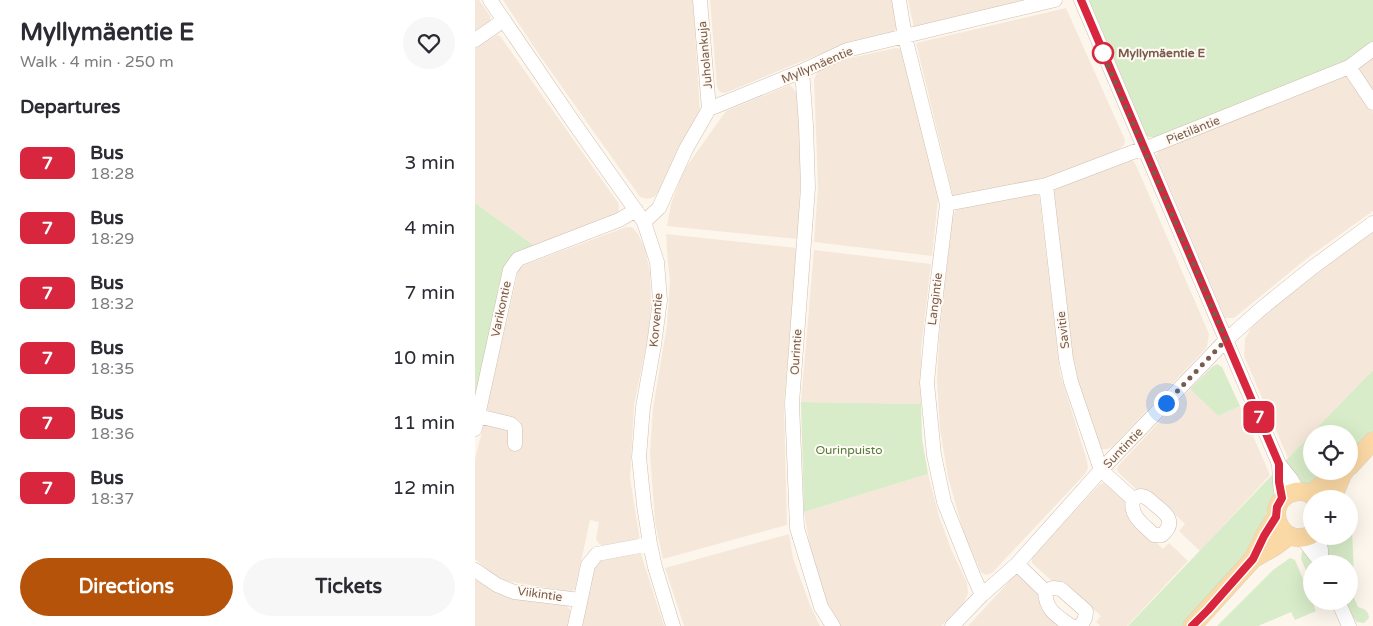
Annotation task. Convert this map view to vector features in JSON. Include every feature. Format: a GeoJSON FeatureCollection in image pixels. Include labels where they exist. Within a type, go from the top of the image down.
{"type":"FeatureCollection","features":[{"type":"Feature","properties":{"kind":"main road"},"geometry":{"type":"LineString","coordinates":[[1358,457],[1373,441]]}},
{"type":"Feature","properties":{"kind":"main road"},"geometry":{"type":"LineString","coordinates":[[1315,490],[1330,480]]}},
{"type":"Feature","properties":{"kind":"main road"},"geometry":{"type":"LineString","coordinates":[[1303,494],[1290,493],[1282,498],[1277,507],[1276,517],[1280,528],[1303,535]]}},
{"type":"Feature","properties":{"kind":"main road"},"geometry":{"type":"LineString","coordinates":[[1192,626],[1253,559],[1276,517]]}},
{"type":"Feature","properties":{"kind":"main road"},"geometry":{"type":"LineString","coordinates":[[1253,559],[1274,547],[1303,537]]}},
{"type":"Feature","properties":{"kind":"street","name":"Korventie"},"geometry":{"type":"LineString","coordinates":[[490,0],[573,123],[644,222],[657,262],[660,300],[655,345],[643,407],[639,457],[650,544],[673,626]]}},
{"type":"Feature","properties":{"kind":"street","name":"Juholankuja"},"geometry":{"type":"LineString","coordinates":[[700,0],[709,109]]}},
{"type":"Feature","properties":{"kind":"street","name":"Langintie"},"geometry":{"type":"LineString","coordinates":[[899,0],[905,36],[947,204],[927,383],[935,455],[944,502],[982,595]]}},
{"type":"Feature","properties":{"kind":"street","name":"Myllymäentie"},"geometry":{"type":"LineString","coordinates":[[709,109],[803,71],[847,50],[1055,0]]}},
{"type":"Feature","properties":{"kind":"street"},"geometry":{"type":"LineString","coordinates":[[1081,0],[1279,464],[1304,490]]}},
{"type":"Feature","properties":{"kind":"street"},"geometry":{"type":"LineString","coordinates":[[475,40],[504,20]]}},
{"type":"Feature","properties":{"kind":"street","name":"Pietiläntie"},"geometry":{"type":"LineString","coordinates":[[947,204],[1046,185],[1144,149],[1349,67],[1373,49]]}},
{"type":"Feature","properties":{"kind":"street"},"geometry":{"type":"LineString","coordinates":[[1349,67],[1373,103]]}},
{"type":"Feature","properties":{"kind":"street","name":"Ourintie"},"geometry":{"type":"LineString","coordinates":[[803,71],[808,188],[793,404],[796,522],[798,534],[821,606],[833,626]]}},
{"type":"Feature","properties":{"kind":"street"},"geometry":{"type":"LineString","coordinates":[[644,222],[659,208],[686,149],[709,109]]}},
{"type":"Feature","properties":{"kind":"street","name":"Savitie"},"geometry":{"type":"LineString","coordinates":[[1046,185],[1065,350],[1071,382],[1101,470]]}},
{"type":"Feature","properties":{"kind":"street","name":"Varikontie"},"geometry":{"type":"LineString","coordinates":[[476,422],[510,270],[518,259],[619,220],[636,210]]}},
{"type":"Feature","properties":{"kind":"street","name":"Suntintie"},"geometry":{"type":"LineString","coordinates":[[952,626],[982,595],[1017,564],[1101,470],[1226,340],[1313,267],[1373,223]]}},
{"type":"Feature","properties":{"kind":"street"},"geometry":{"type":"LineString","coordinates":[[476,422],[511,424],[515,428],[515,444]]}},
{"type":"Feature","properties":{"kind":"street"},"geometry":{"type":"LineString","coordinates":[[1279,464],[1279,482],[1282,498]]}},
{"type":"Feature","properties":{"kind":"street"},"geometry":{"type":"LineString","coordinates":[[1101,470],[1133,499]]}},
{"type":"Feature","properties":{"kind":"street"},"geometry":{"type":"LineString","coordinates":[[575,626],[587,565],[597,554],[650,544]]}},
{"type":"Feature","properties":{"kind":"street"},"geometry":{"type":"LineString","coordinates":[[1017,564],[1045,592],[1045,602],[1049,609],[1071,626]]}},
{"type":"Feature","properties":{"kind":"street","name":"Viikintie"},"geometry":{"type":"LineString","coordinates":[[475,570],[497,585],[514,592],[580,600]]}},
{"type":"Feature","properties":{"kind":"street"},"geometry":{"type":"LineString","coordinates":[[1045,592],[1053,588],[1061,589],[1086,611],[1086,618],[1079,626]]}},
{"type":"Feature","properties":{"kind":"street"},"geometry":{"type":"LineString","coordinates":[[1342,610],[1349,626]]}},
{"type":"Feature","properties":{"kind":"shaded area"},"geometry":{"type":"Polygon","coordinates":[[[475,0],[479,0],[490,16],[490,21],[488,25],[475,34],[475,0]]]}},
{"type":"Feature","properties":{"kind":"shaded area"},"geometry":{"type":"Polygon","coordinates":[[[503,0],[693,0],[700,112],[698,120],[677,152],[659,192],[654,197],[647,199],[640,197],[540,56],[503,0]]]}},
{"type":"Feature","properties":{"kind":"shaded area"},"geometry":{"type":"Polygon","coordinates":[[[710,0],[893,0],[897,29],[892,32],[852,41],[725,93],[720,92],[717,87],[710,0]]]}},
{"type":"Feature","properties":{"kind":"shaded area"},"geometry":{"type":"Polygon","coordinates":[[[908,0],[1030,0],[914,28],[908,0]]]}},
{"type":"Feature","properties":{"kind":"shaded area"},"geometry":{"type":"Polygon","coordinates":[[[1066,8],[1125,140],[1124,145],[1118,150],[1049,177],[953,196],[916,43],[1066,8]]]}},
{"type":"Feature","properties":{"kind":"shaded area"},"geometry":{"type":"Polygon","coordinates":[[[497,35],[500,36],[619,204],[617,215],[536,247],[475,203],[475,49],[497,35]]]}},
{"type":"Feature","properties":{"kind":"shaded area"},"geometry":{"type":"Polygon","coordinates":[[[896,48],[902,49],[906,54],[938,199],[932,256],[814,242],[818,186],[814,80],[821,68],[841,60],[896,48]]]}},
{"type":"Feature","properties":{"kind":"shaded area"},"geometry":{"type":"Polygon","coordinates":[[[1373,58],[1373,97],[1356,71],[1373,58]]]}},
{"type":"Feature","properties":{"kind":"shaded area"},"geometry":{"type":"Polygon","coordinates":[[[1349,75],[1373,113],[1373,211],[1306,259],[1234,318],[1225,318],[1156,156],[1159,149],[1254,110],[1349,75]]]}},
{"type":"Feature","properties":{"kind":"shaded area"},"geometry":{"type":"Polygon","coordinates":[[[790,85],[798,94],[801,162],[798,239],[667,226],[671,204],[684,170],[726,111],[790,85]]]}},
{"type":"Feature","properties":{"kind":"shaded area"},"geometry":{"type":"Polygon","coordinates":[[[1128,160],[1133,161],[1136,165],[1209,334],[1207,347],[1112,447],[1101,449],[1098,445],[1073,368],[1053,187],[1128,160]]]}},
{"type":"Feature","properties":{"kind":"shaded area"},"geometry":{"type":"Polygon","coordinates":[[[1039,193],[1060,373],[1088,468],[1085,474],[992,573],[986,575],[981,572],[964,534],[948,477],[940,429],[937,380],[939,339],[952,218],[955,211],[960,208],[1039,193]]]}},
{"type":"Feature","properties":{"kind":"shaded area"},"geometry":{"type":"Polygon","coordinates":[[[626,227],[632,227],[638,234],[645,249],[650,272],[651,304],[649,332],[634,405],[630,478],[640,541],[605,546],[599,544],[596,539],[599,522],[590,520],[575,589],[570,592],[500,580],[475,559],[475,459],[484,424],[518,431],[521,422],[486,412],[519,267],[626,227]]]}},
{"type":"Feature","properties":{"kind":"shaded area"},"geometry":{"type":"Polygon","coordinates":[[[1373,232],[1373,370],[1320,425],[1303,425],[1303,442],[1288,458],[1244,356],[1245,339],[1253,325],[1327,264],[1373,232]]]}},
{"type":"Feature","properties":{"kind":"shaded area"},"geometry":{"type":"Polygon","coordinates":[[[666,234],[797,248],[784,405],[787,525],[663,559],[655,522],[650,454],[653,408],[667,325],[670,280],[666,234]]]}},
{"type":"Feature","properties":{"kind":"shaded area"},"geometry":{"type":"Polygon","coordinates":[[[814,250],[931,264],[921,349],[921,404],[801,402],[814,250]]]}},
{"type":"Feature","properties":{"kind":"shaded area"},"geometry":{"type":"Polygon","coordinates":[[[1190,389],[1218,416],[1240,406],[1270,475],[1200,551],[1179,531],[1185,524],[1149,490],[1139,492],[1117,469],[1190,389]]]}},
{"type":"Feature","properties":{"kind":"shaded area"},"geometry":{"type":"Polygon","coordinates":[[[928,474],[939,516],[951,549],[967,583],[968,594],[963,604],[941,626],[839,626],[819,586],[804,512],[928,474]]]}},
{"type":"Feature","properties":{"kind":"shaded area"},"geometry":{"type":"Polygon","coordinates":[[[1103,483],[1127,503],[1126,513],[1163,549],[1169,543],[1188,561],[1127,626],[1100,626],[1096,622],[1101,616],[1064,581],[1053,582],[1032,563],[1032,557],[1103,483]]]}},
{"type":"Feature","properties":{"kind":"shaded area"},"geometry":{"type":"Polygon","coordinates":[[[789,534],[793,558],[810,605],[820,626],[684,626],[665,568],[789,534]]]}},
{"type":"Feature","properties":{"kind":"shaded area"},"geometry":{"type":"Polygon","coordinates":[[[641,554],[664,626],[581,626],[593,569],[602,558],[641,554]]]}},
{"type":"Feature","properties":{"kind":"shaded area"},"geometry":{"type":"Polygon","coordinates":[[[1018,573],[1042,594],[1040,605],[1062,626],[968,626],[1016,574],[1018,573]]]}},
{"type":"Feature","properties":{"kind":"shaded area"},"geometry":{"type":"Polygon","coordinates":[[[475,576],[497,593],[560,603],[567,606],[571,613],[568,626],[475,626],[475,576]]]}},
{"type":"Feature","properties":{"kind":"green space"},"geometry":{"type":"Polygon","coordinates":[[[1089,0],[1373,0],[1373,44],[1345,63],[1156,137],[1149,137],[1145,134],[1093,15],[1089,0]]]}},
{"type":"Feature","properties":{"kind":"green space"},"geometry":{"type":"Polygon","coordinates":[[[475,203],[536,247],[510,261],[475,417],[475,203]]]}},
{"type":"Feature","properties":{"kind":"green space"},"geometry":{"type":"Polygon","coordinates":[[[1217,364],[1222,367],[1240,406],[1218,416],[1190,389],[1217,364]]]}},
{"type":"Feature","properties":{"kind":"green space"},"geometry":{"type":"Polygon","coordinates":[[[1373,370],[1373,434],[1358,449],[1358,425],[1320,425],[1373,370]]]}},
{"type":"Feature","properties":{"kind":"green space","name":"Ourinpuisto"},"geometry":{"type":"Polygon","coordinates":[[[801,402],[921,404],[922,439],[928,474],[804,512],[801,402]]]}},
{"type":"Feature","properties":{"kind":"green space"},"geometry":{"type":"Polygon","coordinates":[[[1303,442],[1303,480],[1326,480],[1320,486],[1277,485],[1248,565],[1188,626],[1128,626],[1303,442]]]}},
{"type":"Feature","properties":{"kind":"green space"},"geometry":{"type":"Polygon","coordinates":[[[1322,545],[1353,545],[1353,555],[1326,555],[1322,545]]]}},
{"type":"Feature","properties":{"kind":"green space"},"geometry":{"type":"Polygon","coordinates":[[[1304,549],[1308,555],[1303,555],[1303,564],[1301,559],[1304,549]]]}},
{"type":"Feature","properties":{"kind":"green space"},"geometry":{"type":"Polygon","coordinates":[[[1290,558],[1295,560],[1303,579],[1303,610],[1316,611],[1295,620],[1291,612],[1258,626],[1217,626],[1273,570],[1290,558]]]}},
{"type":"Feature","properties":{"kind":"green space"},"geometry":{"type":"Polygon","coordinates":[[[1358,607],[1368,613],[1369,618],[1364,623],[1357,622],[1350,610],[1358,610],[1358,607]]]}},
{"type":"Feature","properties":{"kind":"bus line","name":"7"},"geometry":{"type":"LineString","coordinates":[[1081,0],[1279,464],[1279,482],[1282,498],[1277,507],[1276,517],[1253,559],[1192,626]]}},
{"type":"Feature","properties":{"kind":"place","name":"Myllymäentie E"},"geometry":{"type":"Point","coordinates":[1103,53]}},
{"type":"Feature","properties":{"kind":"route"},"geometry":{"type":"LineString","coordinates":[[1103,53],[1100,47],[1226,340],[1166,403]]}}]}
